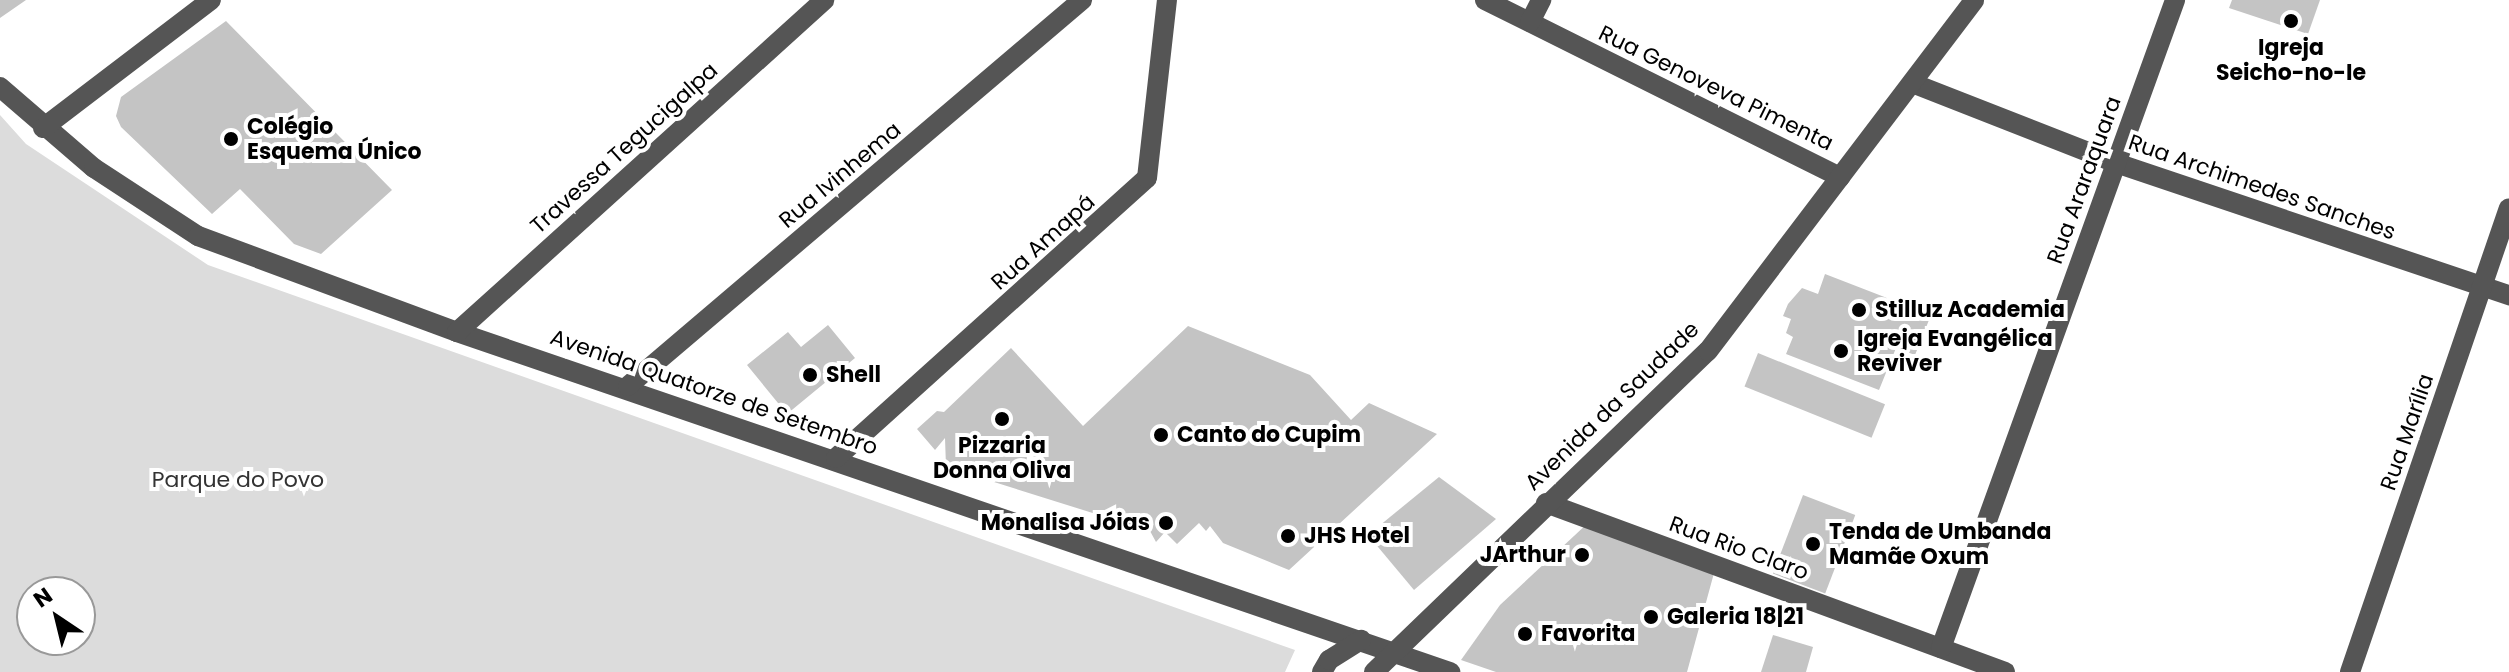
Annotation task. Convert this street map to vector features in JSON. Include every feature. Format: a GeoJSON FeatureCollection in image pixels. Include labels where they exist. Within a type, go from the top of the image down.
{"type":"FeatureCollection","features":[{"type":"Feature","properties":{"kind":"street"},"geometry":{"type":"LineString","coordinates":[[43,128],[211,0]]}},
{"type":"Feature","properties":{"kind":"street","name":"Travessa Tegucigalpa"},"geometry":{"type":"LineString","coordinates":[[457,332],[824,0]]}},
{"type":"Feature","properties":{"kind":"street","name":"Rua Ivinhema"},"geometry":{"type":"LineString","coordinates":[[628,386],[1082,0]]}},
{"type":"Feature","properties":{"kind":"street","name":"Rua Amapá"},"geometry":{"type":"LineString","coordinates":[[836,458],[1147,178],[1167,0]]}},
{"type":"Feature","properties":{"kind":"street","name":"Rua Genoveva Pimenta"},"geometry":{"type":"LineString","coordinates":[[1485,0],[1840,177]]}},
{"type":"Feature","properties":{"kind":"street"},"geometry":{"type":"LineString","coordinates":[[1530,22],[1541,0]]}},
{"type":"Feature","properties":{"kind":"street","name":"Avenida da Saudade"},"geometry":{"type":"LineString","coordinates":[[1374,672],[1546,503],[1708,351],[1974,0]]}},
{"type":"Feature","properties":{"kind":"street","name":"Rua Araraquara"},"geometry":{"type":"LineString","coordinates":[[1941,648],[2175,0]]}},
{"type":"Feature","properties":{"kind":"street","name":"Rua Archimedes Sanches"},"geometry":{"type":"LineString","coordinates":[[1912,83],[2116,163],[2509,295]]}},
{"type":"Feature","properties":{"kind":"street","name":"Avenida Quatorze de Setembro"},"geometry":{"type":"LineString","coordinates":[[0,87],[43,128],[198,236],[457,332],[628,386],[1450,672]]}},
{"type":"Feature","properties":{"kind":"street","name":"Rua Marília"},"geometry":{"type":"LineString","coordinates":[[2350,672],[2509,208]]}},
{"type":"Feature","properties":{"kind":"street","name":"Rua Rio Claro"},"geometry":{"type":"LineString","coordinates":[[1546,503],[2005,672]]}},
{"type":"Feature","properties":{"kind":"street"},"geometry":{"type":"LineString","coordinates":[[1322,672],[1329,660],[1361,640]]}},
{"type":"Feature","properties":{"kind":"green space","name":"Parque do Povo"},"geometry":{"type":"Polygon","coordinates":[[[0,115],[26,144],[208,265],[1295,650],[1285,672],[0,672],[0,115]]]}},
{"type":"Feature","properties":{"kind":"building"},"geometry":{"type":"Polygon","coordinates":[[[0,0],[26,0],[0,18],[0,0]]]}},
{"type":"Feature","properties":{"kind":"building","name":"Igreja Seicho-no-Ie"},"geometry":{"type":"Polygon","coordinates":[[[2232,0],[2320,0],[2308,34],[2229,8],[2232,0]]]}},
{"type":"Feature","properties":{"kind":"building","name":"Colégio Esquema Único"},"geometry":{"type":"Polygon","coordinates":[[[226,21],[392,190],[321,254],[294,244],[240,189],[212,214],[121,127],[116,116],[121,97],[226,21]]]}},
{"type":"Feature","properties":{"kind":"building"},"geometry":{"type":"Polygon","coordinates":[[[1825,274],[1931,315],[1915,355],[1896,348],[1879,390],[1786,354],[1793,337],[1786,333],[1791,319],[1783,316],[1788,304],[1802,288],[1818,294],[1825,274]]]}},
{"type":"Feature","properties":{"kind":"building"},"geometry":{"type":"Polygon","coordinates":[[[828,325],[855,358],[787,414],[747,365],[788,332],[801,347],[828,325]]]}},
{"type":"Feature","properties":{"kind":"building"},"geometry":{"type":"Polygon","coordinates":[[[1188,326],[1310,375],[1351,420],[1369,403],[1437,434],[1289,570],[1223,543],[1210,526],[1206,531],[1199,523],[1177,544],[1165,532],[1156,542],[1150,531],[946,467],[945,438],[935,450],[917,429],[937,411],[944,412],[1011,348],[1083,426],[1188,326]]]}},
{"type":"Feature","properties":{"kind":"building"},"geometry":{"type":"Polygon","coordinates":[[[1758,353],[1885,404],[1872,438],[1745,386],[1758,353]]]}},
{"type":"Feature","properties":{"kind":"building"},"geometry":{"type":"Polygon","coordinates":[[[1439,477],[1496,519],[1414,590],[1368,535],[1439,477]]]}},
{"type":"Feature","properties":{"kind":"building","name":"Tenda de Umbanda Mamãe Oxum"},"geometry":{"type":"Polygon","coordinates":[[[1803,495],[1855,515],[1825,593],[1773,573],[1803,495]]]}},
{"type":"Feature","properties":{"kind":"building"},"geometry":{"type":"Polygon","coordinates":[[[1589,522],[1714,573],[1687,672],[1496,672],[1461,660],[1500,605],[1589,522]]]}},
{"type":"Feature","properties":{"kind":"building"},"geometry":{"type":"Polygon","coordinates":[[[1773,635],[1813,647],[1806,672],[1761,672],[1773,635]]]}},
{"type":"Feature","properties":{"kind":"place","name":"Igreja Seicho-no-Ie"},"geometry":{"type":"Point","coordinates":[2291,21]}},
{"type":"Feature","properties":{"kind":"place","name":"Colégio Esquema Único"},"geometry":{"type":"Point","coordinates":[231,139]}},
{"type":"Feature","properties":{"kind":"place","name":"Stilluz Academia"},"geometry":{"type":"Point","coordinates":[1859,310]}},
{"type":"Feature","properties":{"kind":"place","name":"Igreja Evangélica Reviver"},"geometry":{"type":"Point","coordinates":[1841,351]}},
{"type":"Feature","properties":{"kind":"place","name":"Shell"},"geometry":{"type":"Point","coordinates":[810,375]}},
{"type":"Feature","properties":{"kind":"place","name":"Pizzaria Donna Oliva"},"geometry":{"type":"Point","coordinates":[1002,419]}},
{"type":"Feature","properties":{"kind":"place","name":"Canto do Cupim"},"geometry":{"type":"Point","coordinates":[1161,435]}},
{"type":"Feature","properties":{"kind":"place","name":"Monalisa Jóias"},"geometry":{"type":"Point","coordinates":[1166,523]}},
{"type":"Feature","properties":{"kind":"place","name":"JHS Hotel"},"geometry":{"type":"Point","coordinates":[1288,536]}},
{"type":"Feature","properties":{"kind":"place","name":"Tenda de Umbanda Mamãe Oxum"},"geometry":{"type":"Point","coordinates":[1813,544]}},
{"type":"Feature","properties":{"kind":"place","name":"JArthur"},"geometry":{"type":"Point","coordinates":[1582,555]}},
{"type":"Feature","properties":{"kind":"place","name":"Galeria 18|21"},"geometry":{"type":"Point","coordinates":[1651,617]}},
{"type":"Feature","properties":{"kind":"place","name":"Favorita"},"geometry":{"type":"Point","coordinates":[1525,634]}}]}
